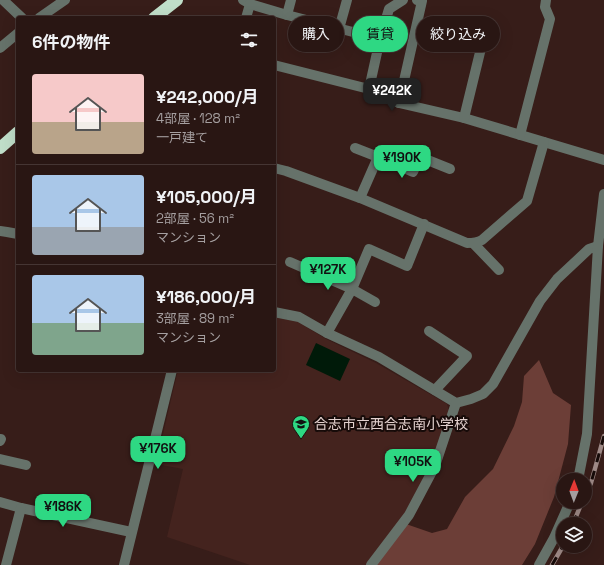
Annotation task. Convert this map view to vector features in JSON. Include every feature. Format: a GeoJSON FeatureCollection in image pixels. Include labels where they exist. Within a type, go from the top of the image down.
{"type":"FeatureCollection","features":[{"type":"Feature","properties":{"kind":"highway"},"geometry":{"type":"LineString","coordinates":[[157,16],[177,0]]}},
{"type":"Feature","properties":{"kind":"highway"},"geometry":{"type":"LineString","coordinates":[[0,148],[16,134]]}},
{"type":"Feature","properties":{"kind":"street"},"geometry":{"type":"LineString","coordinates":[[3,0],[20,16]]}},
{"type":"Feature","properties":{"kind":"street"},"geometry":{"type":"LineString","coordinates":[[41,16],[65,0]]}},
{"type":"Feature","properties":{"kind":"street"},"geometry":{"type":"LineString","coordinates":[[287,15],[291,0]]}},
{"type":"Feature","properties":{"kind":"street"},"geometry":{"type":"LineString","coordinates":[[343,16],[347,0]]}},
{"type":"Feature","properties":{"kind":"street"},"geometry":{"type":"LineString","coordinates":[[387,16],[389,8],[403,0]]}},
{"type":"Feature","properties":{"kind":"street"},"geometry":{"type":"LineString","coordinates":[[399,103],[422,1],[417,0]]}},
{"type":"Feature","properties":{"kind":"street"},"geometry":{"type":"LineString","coordinates":[[520,135],[550,19],[545,7],[546,0]]}},
{"type":"Feature","properties":{"kind":"street"},"geometry":{"type":"LineString","coordinates":[[246,16],[246,2],[291,16]]}},
{"type":"Feature","properties":{"kind":"street"},"geometry":{"type":"LineString","coordinates":[[0,48],[16,36]]}},
{"type":"Feature","properties":{"kind":"street"},"geometry":{"type":"LineString","coordinates":[[368,89],[377,52]]}},
{"type":"Feature","properties":{"kind":"street"},"geometry":{"type":"LineString","coordinates":[[464,118],[480,52]]}},
{"type":"Feature","properties":{"kind":"street"},"geometry":{"type":"LineString","coordinates":[[276,66],[368,89],[399,103],[464,118],[604,160]]}},
{"type":"Feature","properties":{"kind":"street"},"geometry":{"type":"LineString","coordinates":[[276,168],[360,198],[467,243],[473,243],[482,240],[527,201],[544,142]]}},
{"type":"Feature","properties":{"kind":"street"},"geometry":{"type":"LineString","coordinates":[[355,148],[413,172],[420,157],[450,169]]}},
{"type":"Feature","properties":{"kind":"street"},"geometry":{"type":"LineString","coordinates":[[360,198],[378,157]]}},
{"type":"Feature","properties":{"kind":"street"},"geometry":{"type":"LineString","coordinates":[[579,473],[587,434],[598,246],[604,194]]}},
{"type":"Feature","properties":{"kind":"street"},"geometry":{"type":"LineString","coordinates":[[327,333],[352,289],[369,249],[407,266],[424,224]]}},
{"type":"Feature","properties":{"kind":"street"},"geometry":{"type":"LineString","coordinates":[[0,232],[16,234]]}},
{"type":"Feature","properties":{"kind":"street"},"geometry":{"type":"LineString","coordinates":[[473,243],[498,270]]}},
{"type":"Feature","properties":{"kind":"street"},"geometry":{"type":"LineString","coordinates":[[276,312],[298,316],[327,333],[379,357],[456,403],[483,394],[493,384],[540,301],[557,279],[589,249],[598,246]]}},
{"type":"Feature","properties":{"kind":"street"},"geometry":{"type":"LineString","coordinates":[[290,262],[352,289],[375,302]]}},
{"type":"Feature","properties":{"kind":"street"},"geometry":{"type":"LineString","coordinates":[[429,331],[467,356],[435,390]]}},
{"type":"Feature","properties":{"kind":"street"},"geometry":{"type":"LineString","coordinates":[[124,565],[172,372]]}},
{"type":"Feature","properties":{"kind":"street"},"geometry":{"type":"LineString","coordinates":[[371,565],[409,515],[435,466],[456,403]]}},
{"type":"Feature","properties":{"kind":"street"},"geometry":{"type":"LineString","coordinates":[[0,459],[26,465]]}},
{"type":"Feature","properties":{"kind":"street"},"geometry":{"type":"LineString","coordinates":[[0,502],[132,532]]}},
{"type":"Feature","properties":{"kind":"street"},"geometry":{"type":"LineString","coordinates":[[6,565],[21,508]]}},
{"type":"Feature","properties":{"kind":"street"},"geometry":{"type":"LineString","coordinates":[[544,563],[567,509]]}},
{"type":"Feature","properties":{"kind":"shaded area","name":"合志市立西合志南小学校"},"geometry":{"type":"Polygon","coordinates":[[[276,317],[298,322],[326,339],[376,363],[447,404],[450,414],[431,464],[405,516],[366,565],[250,565],[167,537],[183,469],[156,464],[178,372],[276,372],[276,317]]]}},
{"type":"Feature","properties":{"kind":"shaded area"},"geometry":{"type":"Polygon","coordinates":[[[316,343],[350,359],[340,381],[306,365],[316,343]]]}},
{"type":"Feature","properties":{"kind":"shaded area"},"geometry":{"type":"Polygon","coordinates":[[[539,360],[553,393],[571,405],[568,444],[560,473],[556,473],[556,489],[554,497],[535,544],[522,565],[376,565],[406,524],[432,533],[447,529],[465,497],[493,469],[514,426],[522,402],[524,376],[539,360]]]}},
{"type":"Feature","properties":{"kind":"railway"},"geometry":{"type":"LineString","coordinates":[[592,479],[604,436]]}},
{"type":"Feature","properties":{"kind":"railway"},"geometry":{"type":"LineString","coordinates":[[576,517],[579,509]]}},
{"type":"Feature","properties":{"kind":"railway"},"geometry":{"type":"LineString","coordinates":[[552,565],[559,553]]}},
{"type":"Feature","properties":{"kind":"place","name":"合志市立西合志南小学校"},"geometry":{"type":"Point","coordinates":[301,439]}}]}
